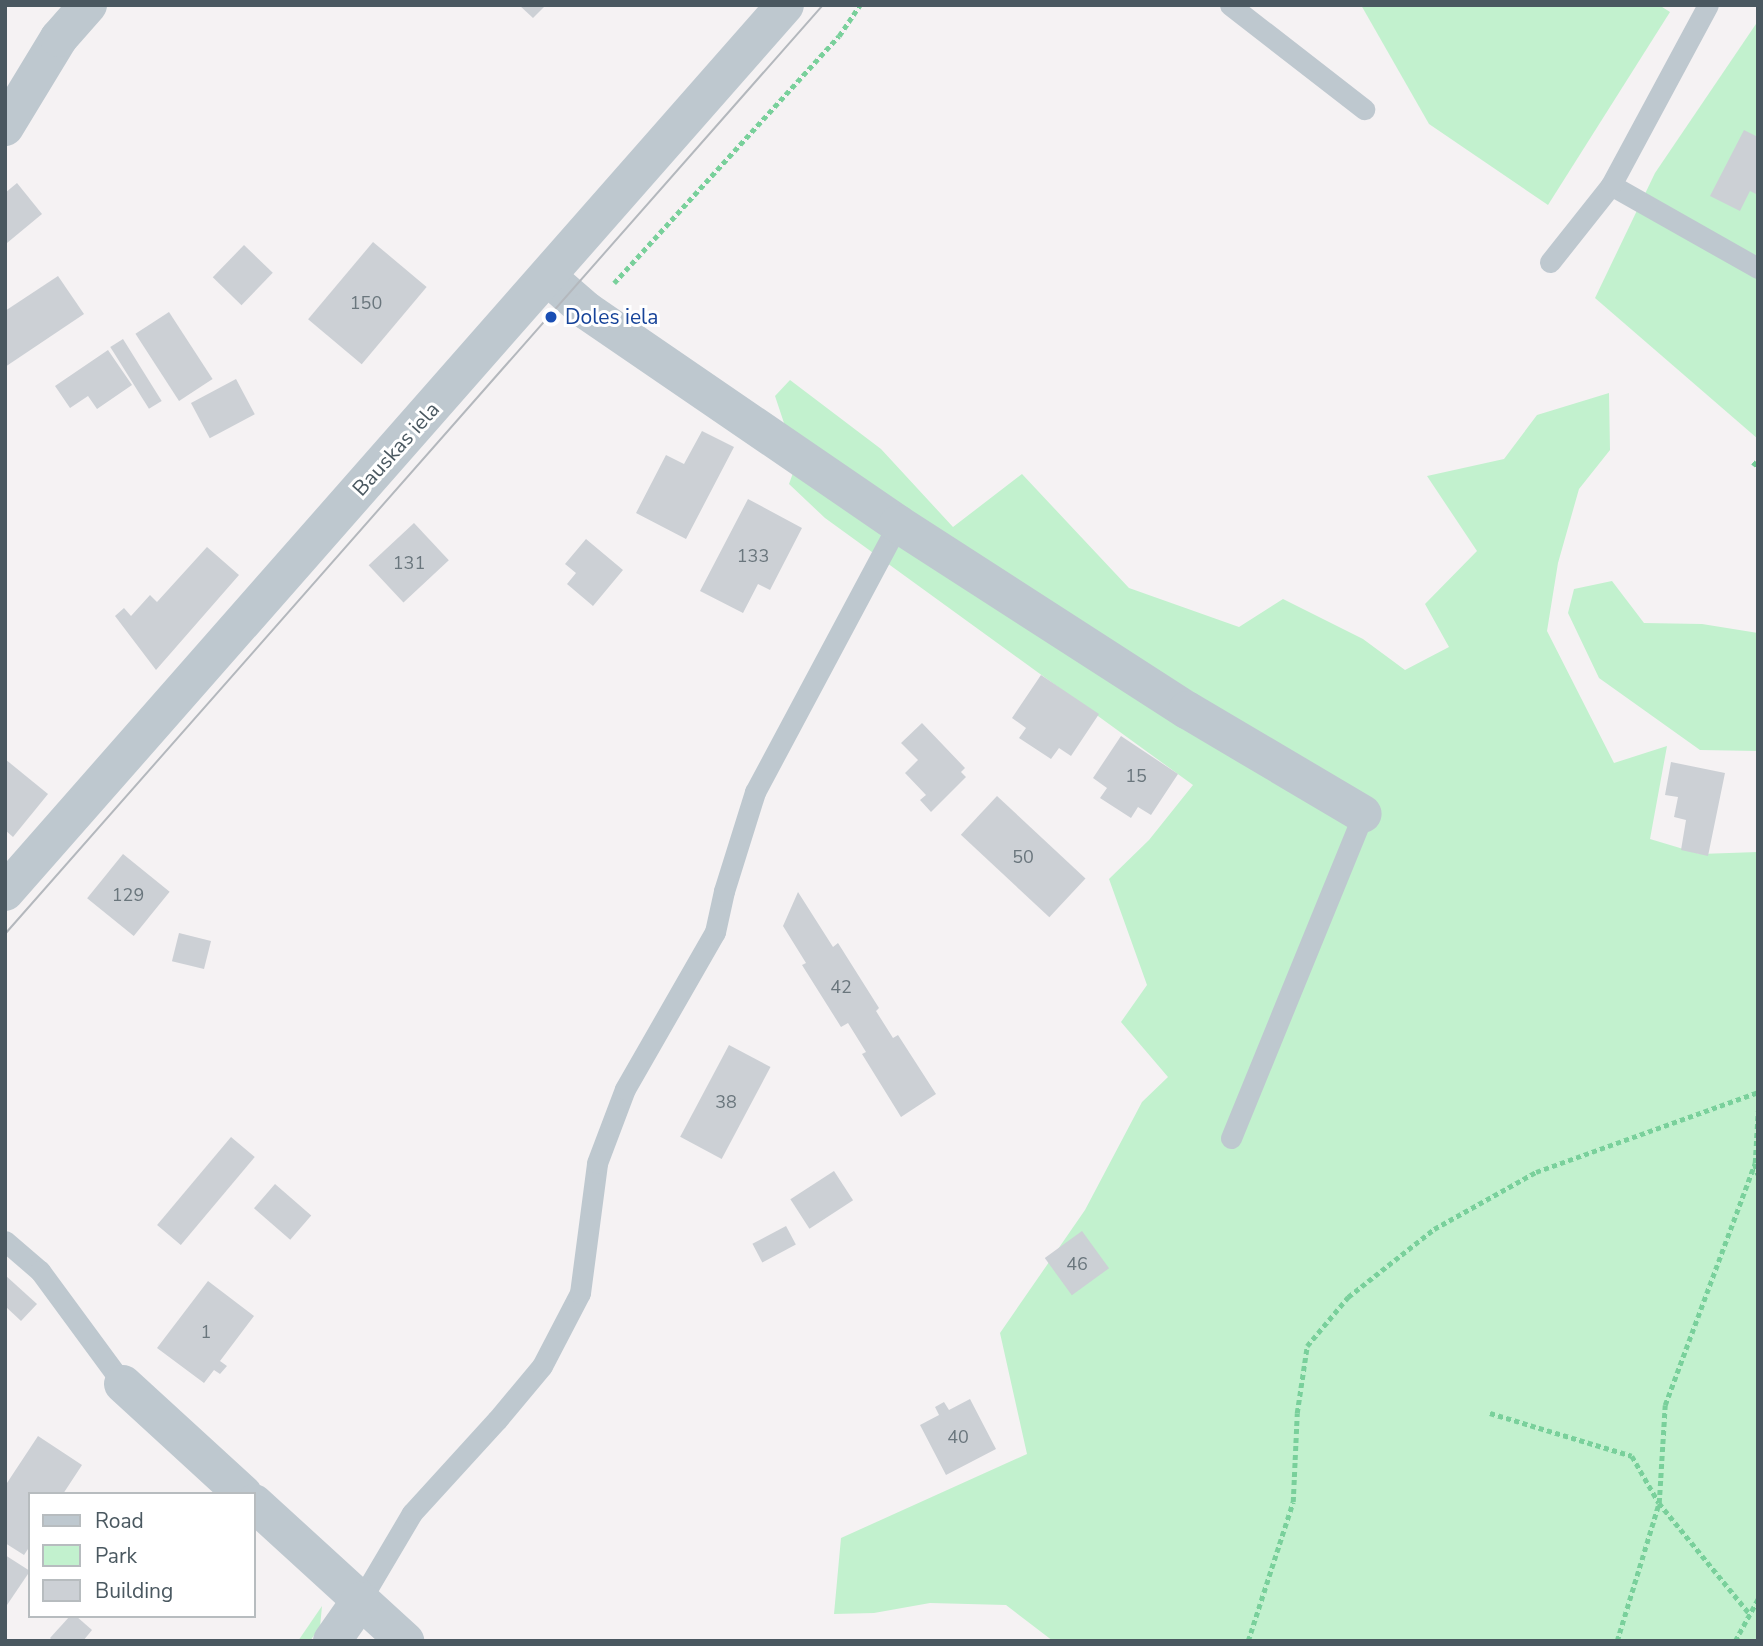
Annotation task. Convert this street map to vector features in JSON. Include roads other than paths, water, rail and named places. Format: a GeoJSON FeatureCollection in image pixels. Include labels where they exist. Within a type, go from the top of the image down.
{"type":"FeatureCollection","features":[{"type":"Feature","properties":{"kind":"street"},"geometry":{"type":"LineString","coordinates":[[5,127],[59,38],[89,5]]}},
{"type":"Feature","properties":{"kind":"street","name":"Bauskas iela"},"geometry":{"type":"LineString","coordinates":[[7,887],[549,278],[786,5]]}},
{"type":"Feature","properties":{"kind":"street"},"geometry":{"type":"LineString","coordinates":[[549,278],[587,312],[898,524],[1187,710],[1363,814]]}},
{"type":"Feature","properties":{"kind":"street"},"geometry":{"type":"LineString","coordinates":[[123,1384],[241,1492]]}},
{"type":"Feature","properties":{"kind":"street"},"geometry":{"type":"LineString","coordinates":[[256,1505],[405,1641]]}},
{"type":"Feature","properties":{"kind":"street"},"geometry":{"type":"LineString","coordinates":[[332,1641],[360,1601]]}},
{"type":"Feature","properties":{"kind":"lane"},"geometry":{"type":"LineString","coordinates":[[1230,5],[1256,13],[1364,109]]}},
{"type":"Feature","properties":{"kind":"lane"},"geometry":{"type":"LineString","coordinates":[[1550,262],[1611,184],[1708,5]]}},
{"type":"Feature","properties":{"kind":"lane"},"geometry":{"type":"LineString","coordinates":[[1611,184],[1758,268]]}},
{"type":"Feature","properties":{"kind":"lane"},"geometry":{"type":"LineString","coordinates":[[360,1601],[412,1513],[542,1366],[580,1293],[597,1163],[625,1089],[715,932],[724,891],[755,792],[898,524]]}},
{"type":"Feature","properties":{"kind":"lane"},"geometry":{"type":"LineString","coordinates":[[1231,1138],[1363,814]]}},
{"type":"Feature","properties":{"kind":"lane"},"geometry":{"type":"LineString","coordinates":[[5,1241],[40,1271],[123,1384]]}},
{"type":"Feature","properties":{"kind":"tram line"},"geometry":{"type":"LineString","coordinates":[[5,934],[823,5]]}},
{"type":"Feature","properties":{"kind":"place","name":"Doles iela"},"geometry":{"type":"Point","coordinates":[551,317]}}]}
